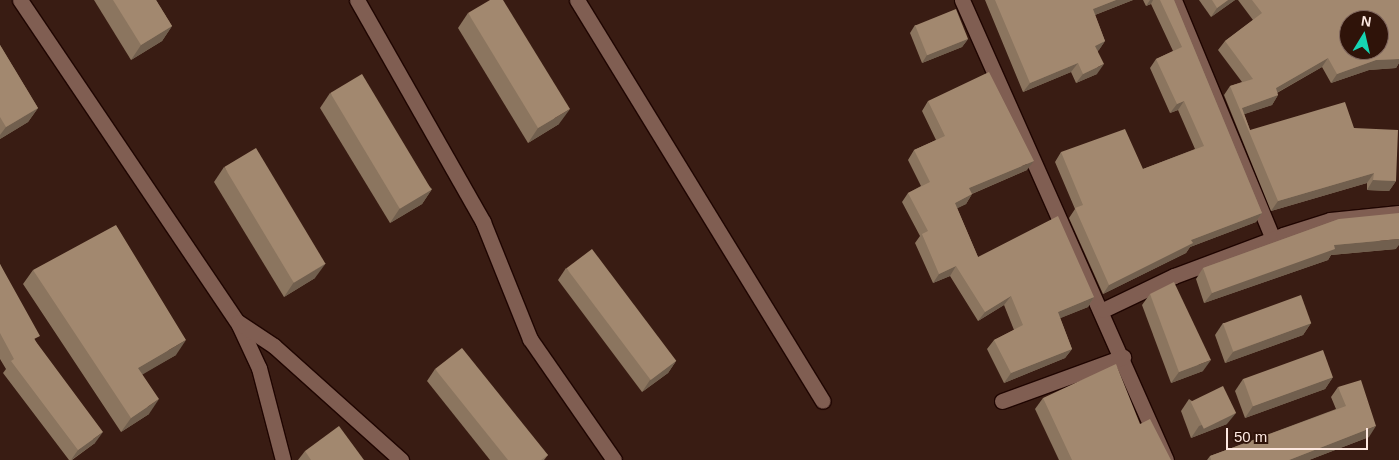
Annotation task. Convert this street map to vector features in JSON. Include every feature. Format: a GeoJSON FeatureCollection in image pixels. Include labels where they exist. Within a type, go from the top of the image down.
{"type":"FeatureCollection","features":[{"type":"Feature","properties":{"kind":"street"},"geometry":{"type":"LineString","coordinates":[[20,0],[237,322],[259,368],[283,460]]}},
{"type":"Feature","properties":{"kind":"street"},"geometry":{"type":"LineString","coordinates":[[357,0],[483,222],[530,339],[614,460]]}},
{"type":"Feature","properties":{"kind":"street"},"geometry":{"type":"LineString","coordinates":[[577,0],[823,401]]}},
{"type":"Feature","properties":{"kind":"street"},"geometry":{"type":"LineString","coordinates":[[962,0],[1104,310],[1166,460]]}},
{"type":"Feature","properties":{"kind":"street"},"geometry":{"type":"LineString","coordinates":[[1174,0],[1273,239]]}},
{"type":"Feature","properties":{"kind":"street"},"geometry":{"type":"LineString","coordinates":[[1104,310],[1174,276],[1330,220],[1399,213]]}},
{"type":"Feature","properties":{"kind":"street"},"geometry":{"type":"LineString","coordinates":[[237,322],[274,346],[401,460]]}},
{"type":"Feature","properties":{"kind":"street"},"geometry":{"type":"LineString","coordinates":[[1002,401],[1123,357]]}},
{"type":"Feature","properties":{"kind":"building"},"geometry":{"type":"Polygon","coordinates":[[[113,0],[156,0],[172,26],[141,45],[113,0]]]}},
{"type":"Feature","properties":{"kind":"building"},"geometry":{"type":"Polygon","coordinates":[[[490,0],[503,0],[570,109],[538,128],[468,13],[490,0]]]}},
{"type":"Feature","properties":{"kind":"building"},"geometry":{"type":"Polygon","coordinates":[[[995,0],[1116,0],[1093,9],[1105,41],[1095,46],[1104,64],[1083,74],[1078,63],[1030,83],[995,0]]]}},
{"type":"Feature","properties":{"kind":"building"},"geometry":{"type":"Polygon","coordinates":[[[1160,0],[1174,0],[1262,213],[1191,240],[1193,243],[1109,285],[1075,208],[1083,205],[1061,152],[1125,129],[1143,169],[1204,146],[1184,101],[1177,104],[1156,59],[1182,47],[1160,0]]]}},
{"type":"Feature","properties":{"kind":"building"},"geometry":{"type":"Polygon","coordinates":[[[1212,0],[1228,0],[1217,8],[1212,0]]]}},
{"type":"Feature","properties":{"kind":"building"},"geometry":{"type":"Polygon","coordinates":[[[1252,0],[1399,0],[1399,59],[1389,59],[1389,10],[1339,10],[1339,60],[1376,60],[1337,74],[1328,58],[1276,88],[1278,95],[1242,108],[1250,130],[1345,102],[1354,128],[1398,130],[1396,181],[1373,180],[1374,173],[1278,201],[1230,86],[1253,79],[1225,41],[1262,13],[1252,0]]]}},
{"type":"Feature","properties":{"kind":"building"},"geometry":{"type":"Polygon","coordinates":[[[956,9],[968,39],[927,55],[915,25],[956,9]]]}},
{"type":"Feature","properties":{"kind":"building"},"geometry":{"type":"Polygon","coordinates":[[[0,45],[38,108],[6,127],[0,117],[0,45]]]}},
{"type":"Feature","properties":{"kind":"building"},"geometry":{"type":"Polygon","coordinates":[[[989,72],[1034,161],[969,188],[972,194],[955,203],[978,257],[1058,216],[1094,297],[1058,312],[1072,349],[1011,373],[994,340],[1023,325],[1011,296],[985,312],[956,266],[939,274],[922,234],[928,231],[908,193],[930,182],[914,150],[945,136],[928,101],[989,72]]]}},
{"type":"Feature","properties":{"kind":"building"},"geometry":{"type":"Polygon","coordinates":[[[362,74],[432,190],[400,209],[330,93],[362,74]]]}},
{"type":"Feature","properties":{"kind":"building"},"geometry":{"type":"Polygon","coordinates":[[[256,148],[326,264],[294,283],[224,167],[256,148]]]}},
{"type":"Feature","properties":{"kind":"building"},"geometry":{"type":"Polygon","coordinates":[[[1399,213],[1399,239],[1334,245],[1335,249],[1212,293],[1203,268],[1339,219],[1399,213]]]}},
{"type":"Feature","properties":{"kind":"building"},"geometry":{"type":"Polygon","coordinates":[[[116,225],[186,340],[138,368],[159,399],[131,418],[33,270],[116,225]]]}},
{"type":"Feature","properties":{"kind":"building"},"geometry":{"type":"Polygon","coordinates":[[[592,249],[676,361],[651,380],[566,268],[592,249]]]}},
{"type":"Feature","properties":{"kind":"building"},"geometry":{"type":"Polygon","coordinates":[[[0,264],[40,336],[34,339],[103,432],[78,450],[11,361],[14,359],[0,333],[0,264]]]}},
{"type":"Feature","properties":{"kind":"building"},"geometry":{"type":"Polygon","coordinates":[[[1174,282],[1211,360],[1179,372],[1150,294],[1174,282]]]}},
{"type":"Feature","properties":{"kind":"building"},"geometry":{"type":"Polygon","coordinates":[[[1301,295],[1311,323],[1233,352],[1223,323],[1301,295]]]}},
{"type":"Feature","properties":{"kind":"building"},"geometry":{"type":"Polygon","coordinates":[[[462,348],[548,455],[541,460],[508,460],[435,369],[462,348]]]}},
{"type":"Feature","properties":{"kind":"building"},"geometry":{"type":"Polygon","coordinates":[[[1323,350],[1333,377],[1253,406],[1243,379],[1323,350]]]}},
{"type":"Feature","properties":{"kind":"building"},"geometry":{"type":"Polygon","coordinates":[[[1116,364],[1140,424],[1150,419],[1171,460],[1072,460],[1043,398],[1116,364]]]}},
{"type":"Feature","properties":{"kind":"building"},"geometry":{"type":"Polygon","coordinates":[[[1361,380],[1376,426],[1289,460],[1211,460],[1210,456],[1346,406],[1338,387],[1361,380]]]}},
{"type":"Feature","properties":{"kind":"building"},"geometry":{"type":"Polygon","coordinates":[[[1223,386],[1236,413],[1204,429],[1191,402],[1223,386]]]}},
{"type":"Feature","properties":{"kind":"building"},"geometry":{"type":"Polygon","coordinates":[[[339,426],[364,460],[311,460],[305,451],[339,426]]]}}]}
